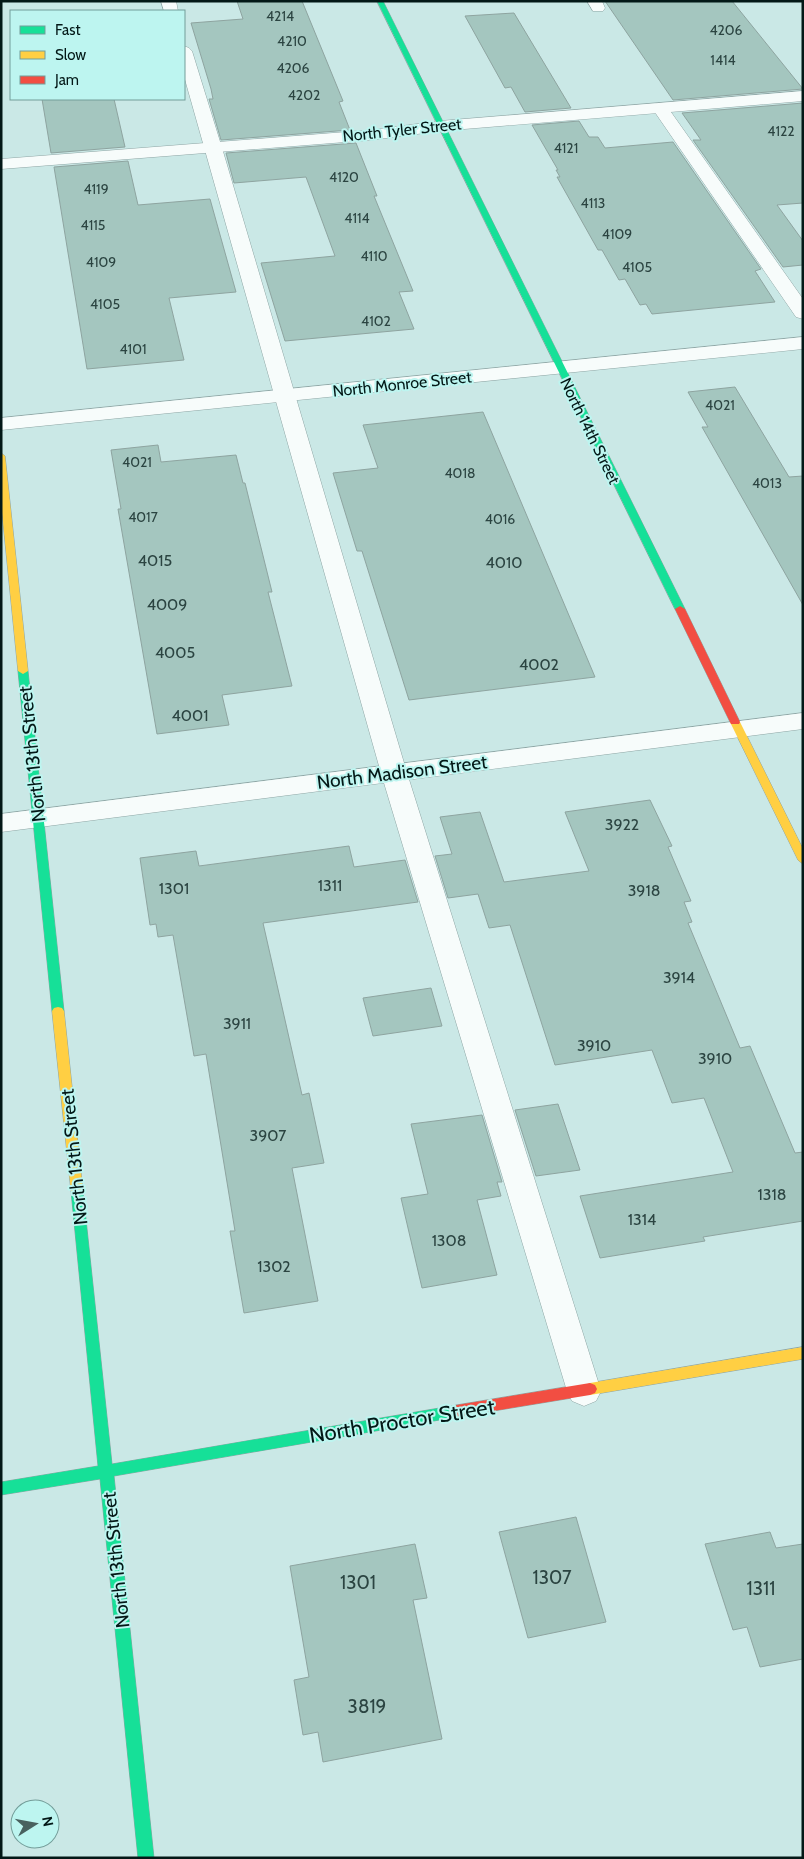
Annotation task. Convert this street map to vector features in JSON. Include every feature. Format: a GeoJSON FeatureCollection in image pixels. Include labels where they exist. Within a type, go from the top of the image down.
{"type":"FeatureCollection","features":[{"type":"Feature","properties":{"kind":"street","name":"North 14th Street"},"geometry":{"type":"LineString","coordinates":[[380,1],[803,860]]}},
{"type":"Feature","properties":{"kind":"street"},"geometry":{"type":"LineString","coordinates":[[185,53],[394,773],[584,1391]]}},
{"type":"Feature","properties":{"kind":"street","name":"North Tyler Street"},"geometry":{"type":"LineString","coordinates":[[1,164],[371,135],[440,126],[803,96]]}},
{"type":"Feature","properties":{"kind":"street"},"geometry":{"type":"LineString","coordinates":[[660,108],[803,313]]}},
{"type":"Feature","properties":{"kind":"street","name":"North Monroe Street"},"geometry":{"type":"LineString","coordinates":[[1,424],[803,343]]}},
{"type":"Feature","properties":{"kind":"street","name":"North 13th Street"},"geometry":{"type":"LineString","coordinates":[[1,456],[146,1858]]}},
{"type":"Feature","properties":{"kind":"street","name":"North Madison Street"},"geometry":{"type":"LineString","coordinates":[[1,823],[803,721]]}},
{"type":"Feature","properties":{"kind":"street","name":"North Proctor Street"},"geometry":{"type":"LineString","coordinates":[[1,1489],[106,1469],[584,1391],[803,1353]]}},
{"type":"Feature","properties":{"kind":"building"},"geometry":{"type":"Polygon","coordinates":[[[237,1],[302,1],[343,101],[339,102],[350,130],[221,140],[209,99],[213,99],[211,89],[191,23],[243,19],[237,1]]]}},
{"type":"Feature","properties":{"kind":"building"},"geometry":{"type":"Polygon","coordinates":[[[605,1],[732,1],[803,89],[673,100],[605,1]]]}},
{"type":"Feature","properties":{"kind":"building"},"geometry":{"type":"Polygon","coordinates":[[[514,13],[571,108],[525,112],[511,87],[505,88],[465,16],[514,13]]]}},
{"type":"Feature","properties":{"kind":"building"},"geometry":{"type":"Polygon","coordinates":[[[42,100],[114,100],[125,147],[51,153],[42,100]]]}},
{"type":"Feature","properties":{"kind":"building"},"geometry":{"type":"Polygon","coordinates":[[[803,103],[803,203],[777,205],[803,241],[803,265],[783,267],[693,140],[701,140],[682,113],[803,103]]]}},
{"type":"Feature","properties":{"kind":"building"},"geometry":{"type":"Polygon","coordinates":[[[579,121],[589,137],[598,137],[605,148],[673,142],[761,269],[755,271],[775,302],[652,314],[646,304],[640,305],[625,279],[619,280],[602,250],[598,250],[557,177],[560,177],[556,170],[558,170],[532,125],[579,121]]]}},
{"type":"Feature","properties":{"kind":"building"},"geometry":{"type":"Polygon","coordinates":[[[356,143],[377,196],[374,196],[413,291],[399,292],[414,329],[285,341],[261,263],[335,256],[306,177],[234,183],[226,153],[356,143]]]}},
{"type":"Feature","properties":{"kind":"building"},"geometry":{"type":"Polygon","coordinates":[[[128,161],[138,205],[210,199],[236,292],[169,298],[184,360],[87,369],[54,167],[128,161]]]}},
{"type":"Feature","properties":{"kind":"building"},"geometry":{"type":"Polygon","coordinates":[[[735,387],[789,477],[803,476],[803,605],[702,427],[708,427],[688,392],[735,387]]]}},
{"type":"Feature","properties":{"kind":"building"},"geometry":{"type":"Polygon","coordinates":[[[483,412],[595,677],[409,700],[362,551],[357,551],[333,473],[378,468],[363,425],[483,412]]]}},
{"type":"Feature","properties":{"kind":"building"},"geometry":{"type":"Polygon","coordinates":[[[158,445],[161,462],[236,455],[243,483],[245,483],[272,592],[268,592],[292,686],[222,695],[229,725],[157,734],[118,509],[121,509],[111,450],[158,445]]]}},
{"type":"Feature","properties":{"kind":"building"},"geometry":{"type":"Polygon","coordinates":[[[650,800],[672,846],[668,847],[691,901],[684,902],[692,922],[688,923],[740,1048],[750,1046],[795,1153],[803,1152],[803,1221],[703,1237],[705,1241],[600,1258],[580,1196],[733,1172],[704,1098],[672,1103],[652,1050],[555,1065],[510,925],[489,928],[478,894],[448,898],[435,856],[452,854],[440,817],[480,812],[504,882],[589,871],[565,812],[650,800]]]}},
{"type":"Feature","properties":{"kind":"building"},"geometry":{"type":"Polygon","coordinates":[[[349,846],[354,867],[405,860],[418,902],[263,923],[302,1095],[309,1093],[324,1163],[292,1168],[318,1301],[244,1313],[230,1231],[235,1231],[206,1054],[194,1056],[173,935],[158,937],[156,924],[150,925],[140,858],[196,851],[199,866],[349,846]]]}},
{"type":"Feature","properties":{"kind":"building"},"geometry":{"type":"Polygon","coordinates":[[[431,988],[442,1026],[373,1036],[363,998],[431,988]]]}},
{"type":"Feature","properties":{"kind":"building"},"geometry":{"type":"Polygon","coordinates":[[[558,1104],[580,1170],[536,1176],[515,1110],[558,1104]]]}},
{"type":"Feature","properties":{"kind":"building"},"geometry":{"type":"Polygon","coordinates":[[[482,1115],[502,1182],[497,1182],[501,1196],[477,1200],[497,1275],[422,1288],[401,1198],[428,1194],[411,1124],[482,1115]]]}},
{"type":"Feature","properties":{"kind":"building"},"geometry":{"type":"Polygon","coordinates":[[[576,1517],[606,1622],[528,1638],[499,1532],[576,1517]]]}},
{"type":"Feature","properties":{"kind":"building"},"geometry":{"type":"Polygon","coordinates":[[[770,1532],[776,1548],[803,1544],[803,1659],[760,1667],[747,1627],[733,1630],[705,1544],[770,1532]]]}},
{"type":"Feature","properties":{"kind":"building"},"geometry":{"type":"Polygon","coordinates":[[[415,1544],[427,1598],[413,1600],[442,1739],[323,1762],[318,1732],[303,1735],[294,1680],[309,1677],[290,1566],[415,1544]]]}},
{"type":"Feature","properties":{"kind":"traffic: fast"},"geometry":{"type":"LineString","coordinates":[[380,1],[680,609]]}},
{"type":"Feature","properties":{"kind":"traffic: fast"},"geometry":{"type":"LineString","coordinates":[[23,671],[58,1011]]}},
{"type":"Feature","properties":{"kind":"traffic: fast"},"geometry":{"type":"LineString","coordinates":[[77,1191],[146,1858]]}},
{"type":"Feature","properties":{"kind":"traffic: fast"},"geometry":{"type":"LineString","coordinates":[[1,1489],[457,1411]]}},
{"type":"Feature","properties":{"kind":"traffic: slow"},"geometry":{"type":"LineString","coordinates":[[1,456],[23,671]]}},
{"type":"Feature","properties":{"kind":"traffic: slow"},"geometry":{"type":"LineString","coordinates":[[735,722],[803,860]]}},
{"type":"Feature","properties":{"kind":"traffic: slow"},"geometry":{"type":"LineString","coordinates":[[58,1011],[77,1191]]}},
{"type":"Feature","properties":{"kind":"traffic: slow"},"geometry":{"type":"LineString","coordinates":[[590,1389],[803,1353]]}},
{"type":"Feature","properties":{"kind":"traffic: jam"},"geometry":{"type":"LineString","coordinates":[[680,609],[735,722]]}},
{"type":"Feature","properties":{"kind":"traffic: jam"},"geometry":{"type":"LineString","coordinates":[[457,1411],[590,1389]]}}]}
